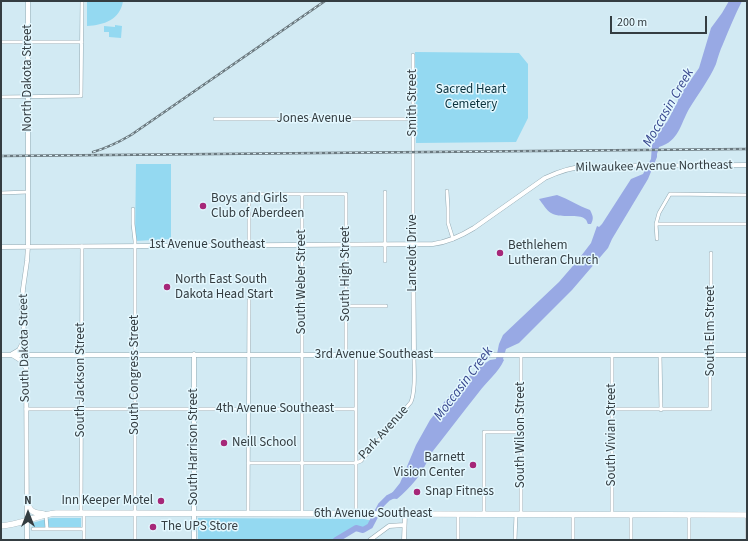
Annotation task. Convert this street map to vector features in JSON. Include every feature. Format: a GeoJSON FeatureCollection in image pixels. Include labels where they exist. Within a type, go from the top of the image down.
{"type":"FeatureCollection","features":[{"type":"Feature","properties":{"kind":"highway"},"geometry":{"type":"LineString","coordinates":[[27,502],[32,511],[40,514],[46,514]]}},
{"type":"Feature","properties":{"kind":"highway","name":"6th Avenue Southeast"},"geometry":{"type":"LineString","coordinates":[[1,526],[14,525],[46,514],[56,513],[747,515]]}},
{"type":"Feature","properties":{"kind":"street","name":"North Dakota Street"},"geometry":{"type":"LineString","coordinates":[[28,1],[28,156]]}},
{"type":"Feature","properties":{"kind":"street"},"geometry":{"type":"LineString","coordinates":[[1,97],[81,96],[82,1]]}},
{"type":"Feature","properties":{"kind":"street"},"geometry":{"type":"LineString","coordinates":[[1,42],[82,42]]}},
{"type":"Feature","properties":{"kind":"street","name":"Smith Street"},"geometry":{"type":"LineString","coordinates":[[413,55],[413,152]]}},
{"type":"Feature","properties":{"kind":"street","name":"Jones Avenue"},"geometry":{"type":"LineString","coordinates":[[215,119],[413,119]]}},
{"type":"Feature","properties":{"kind":"street","name":"Lancelot Drive"},"geometry":{"type":"LineString","coordinates":[[413,152],[414,355]]}},
{"type":"Feature","properties":{"kind":"street","name":"South Dakota Street"},"geometry":{"type":"LineString","coordinates":[[27,540],[26,354],[22,301],[28,246],[28,156]]}},
{"type":"Feature","properties":{"kind":"street","name":"Milwaukee Avenue Northeast"},"geometry":{"type":"LineString","coordinates":[[413,244],[439,243],[462,235],[538,182],[556,172],[569,168],[640,165],[747,165]]}},
{"type":"Feature","properties":{"kind":"street"},"geometry":{"type":"LineString","coordinates":[[447,191],[448,223],[453,239]]}},
{"type":"Feature","properties":{"kind":"street"},"geometry":{"type":"LineString","coordinates":[[1,193],[28,192]]}},
{"type":"Feature","properties":{"kind":"street"},"geometry":{"type":"LineString","coordinates":[[385,192],[385,261]]}},
{"type":"Feature","properties":{"kind":"street"},"geometry":{"type":"LineString","coordinates":[[249,244],[248,194],[302,194]]}},
{"type":"Feature","properties":{"kind":"street","name":"South High Street"},"geometry":{"type":"LineString","coordinates":[[302,194],[346,194],[346,355]]}},
{"type":"Feature","properties":{"kind":"street","name":"South Weber Street"},"geometry":{"type":"LineString","coordinates":[[302,194],[302,514]]}},
{"type":"Feature","properties":{"kind":"street"},"geometry":{"type":"LineString","coordinates":[[657,239],[656,224],[659,213],[670,194],[747,195]]}},
{"type":"Feature","properties":{"kind":"street","name":"South Congress Street"},"geometry":{"type":"LineString","coordinates":[[133,209],[135,245],[135,540]]}},
{"type":"Feature","properties":{"kind":"street"},"geometry":{"type":"LineString","coordinates":[[656,224],[747,224]]}},
{"type":"Feature","properties":{"kind":"street","name":"1st Avenue Southeast"},"geometry":{"type":"LineString","coordinates":[[1,246],[413,244]]}},
{"type":"Feature","properties":{"kind":"street","name":"South Jackson Street"},"geometry":{"type":"LineString","coordinates":[[82,246],[82,513],[84,540]]}},
{"type":"Feature","properties":{"kind":"street","name":"South Elm Street"},"geometry":{"type":"LineString","coordinates":[[660,410],[710,410],[711,253]]}},
{"type":"Feature","properties":{"kind":"street"},"geometry":{"type":"LineString","coordinates":[[248,514],[249,300]]}},
{"type":"Feature","properties":{"kind":"street"},"geometry":{"type":"LineString","coordinates":[[346,306],[386,306]]}},
{"type":"Feature","properties":{"kind":"street"},"geometry":{"type":"LineString","coordinates":[[10,355],[14,354],[22,346],[24,336]]}},
{"type":"Feature","properties":{"kind":"street","name":"South Harrison Street"},"geometry":{"type":"LineString","coordinates":[[194,354],[194,540]]}},
{"type":"Feature","properties":{"kind":"street","name":"3rd Avenue Southeast"},"geometry":{"type":"LineString","coordinates":[[1,355],[747,355]]}},
{"type":"Feature","properties":{"kind":"street"},"geometry":{"type":"LineString","coordinates":[[10,355],[20,360],[26,369]]}},
{"type":"Feature","properties":{"kind":"street"},"geometry":{"type":"LineString","coordinates":[[356,355],[356,514]]}},
{"type":"Feature","properties":{"kind":"street","name":"Park Avenue"},"geometry":{"type":"LineString","coordinates":[[356,463],[361,462],[364,459],[411,402],[414,391],[414,355]]}},
{"type":"Feature","properties":{"kind":"street","name":"South Wilson Street"},"geometry":{"type":"LineString","coordinates":[[516,540],[521,432],[521,355]]}},
{"type":"Feature","properties":{"kind":"street","name":"South Vivian Street"},"geometry":{"type":"LineString","coordinates":[[612,355],[612,514]]}},
{"type":"Feature","properties":{"kind":"street"},"geometry":{"type":"LineString","coordinates":[[612,409],[660,410],[660,355]]}},
{"type":"Feature","properties":{"kind":"street","name":"4th Avenue Southeast"},"geometry":{"type":"LineString","coordinates":[[26,409],[356,409]]}},
{"type":"Feature","properties":{"kind":"street"},"geometry":{"type":"LineString","coordinates":[[484,514],[484,432],[521,432]]}},
{"type":"Feature","properties":{"kind":"street"},"geometry":{"type":"LineString","coordinates":[[248,462],[356,463]]}},
{"type":"Feature","properties":{"kind":"street"},"geometry":{"type":"LineString","coordinates":[[46,514],[47,529]]}},
{"type":"Feature","properties":{"kind":"street"},"geometry":{"type":"LineString","coordinates":[[404,540],[405,514]]}},
{"type":"Feature","properties":{"kind":"street"},"geometry":{"type":"LineString","coordinates":[[458,514],[458,540]]}},
{"type":"Feature","properties":{"kind":"street"},"geometry":{"type":"LineString","coordinates":[[573,514],[573,540]]}},
{"type":"Feature","properties":{"kind":"street"},"geometry":{"type":"LineString","coordinates":[[631,514],[631,540]]}},
{"type":"Feature","properties":{"kind":"street"},"geometry":{"type":"LineString","coordinates":[[689,514],[689,540]]}},
{"type":"Feature","properties":{"kind":"street"},"geometry":{"type":"LineString","coordinates":[[746,540],[747,515]]}},
{"type":"Feature","properties":{"kind":"street"},"geometry":{"type":"LineString","coordinates":[[370,540],[389,526],[404,525]]}},
{"type":"Feature","properties":{"kind":"street"},"geometry":{"type":"LineString","coordinates":[[33,529],[84,529]]}},
{"type":"Feature","properties":{"kind":"green space"},"geometry":{"type":"Polygon","coordinates":[[[87,1],[123,1],[115,17],[105,23],[87,26],[87,1]]]}},
{"type":"Feature","properties":{"kind":"green space"},"geometry":{"type":"Polygon","coordinates":[[[115,25],[122,26],[121,38],[109,37],[109,32],[104,32],[104,26],[115,27],[115,25]]]}},
{"type":"Feature","properties":{"kind":"green space","name":"Sacred Heart Cemetery"},"geometry":{"type":"Polygon","coordinates":[[[415,52],[519,53],[528,64],[528,118],[516,142],[416,143],[415,52]]]}},
{"type":"Feature","properties":{"kind":"green space"},"geometry":{"type":"Polygon","coordinates":[[[136,164],[171,164],[171,239],[135,241],[136,164]]]}},
{"type":"Feature","properties":{"kind":"green space"},"geometry":{"type":"Polygon","coordinates":[[[51,518],[81,518],[81,529],[33,529],[32,523],[51,518]]]}},
{"type":"Feature","properties":{"kind":"green space"},"geometry":{"type":"Polygon","coordinates":[[[198,518],[364,519],[373,521],[370,526],[363,530],[356,528],[336,540],[223,540],[198,539],[198,518]]]}},
{"type":"Feature","properties":{"kind":"water"},"geometry":{"type":"Polygon","coordinates":[[[729,1],[742,1],[732,22],[716,64],[689,109],[675,137],[671,141],[659,147],[657,157],[648,179],[608,248],[572,290],[519,343],[506,349],[504,360],[499,369],[482,388],[429,456],[424,468],[416,480],[397,499],[388,498],[400,483],[416,445],[430,420],[452,392],[478,368],[490,360],[496,359],[499,344],[503,335],[559,282],[591,243],[597,226],[599,227],[602,224],[631,179],[643,174],[651,159],[652,145],[662,127],[667,122],[678,101],[679,95],[699,68],[711,28],[729,1]]]}},
{"type":"Feature","properties":{"kind":"water"},"geometry":{"type":"Polygon","coordinates":[[[557,195],[590,210],[593,217],[591,224],[588,224],[586,219],[579,216],[555,215],[546,209],[539,199],[557,195]]]}},
{"type":"Feature","properties":{"kind":"waterway","name":"Moccasin Creek"},"geometry":{"type":"LineString","coordinates":[[336,540],[356,528],[363,530],[370,526],[381,505],[388,498],[394,495]]}},
{"type":"Feature","properties":{"kind":"railway"},"geometry":{"type":"LineString","coordinates":[[93,152],[113,145],[131,135],[325,1]]}},
{"type":"Feature","properties":{"kind":"railway"},"geometry":{"type":"LineString","coordinates":[[1,156],[747,149]]}},
{"type":"Feature","properties":{"kind":"place","name":"Boys and Girls Club of Aberdeen"},"geometry":{"type":"Point","coordinates":[203,206]}},
{"type":"Feature","properties":{"kind":"place","name":"Bethlehem Lutheran Church"},"geometry":{"type":"Point","coordinates":[500,253]}},
{"type":"Feature","properties":{"kind":"place","name":"North East South Dakota Head Start"},"geometry":{"type":"Point","coordinates":[167,287]}},
{"type":"Feature","properties":{"kind":"place","name":"Neill School"},"geometry":{"type":"Point","coordinates":[224,443]}},
{"type":"Feature","properties":{"kind":"place","name":"Barnett Vision Center"},"geometry":{"type":"Point","coordinates":[473,465]}},
{"type":"Feature","properties":{"kind":"place","name":"Snap Fitness"},"geometry":{"type":"Point","coordinates":[417,492]}},
{"type":"Feature","properties":{"kind":"place","name":"Inn Keeper Motel"},"geometry":{"type":"Point","coordinates":[161,501]}},
{"type":"Feature","properties":{"kind":"place","name":"The UPS Store"},"geometry":{"type":"Point","coordinates":[153,527]}}]}
